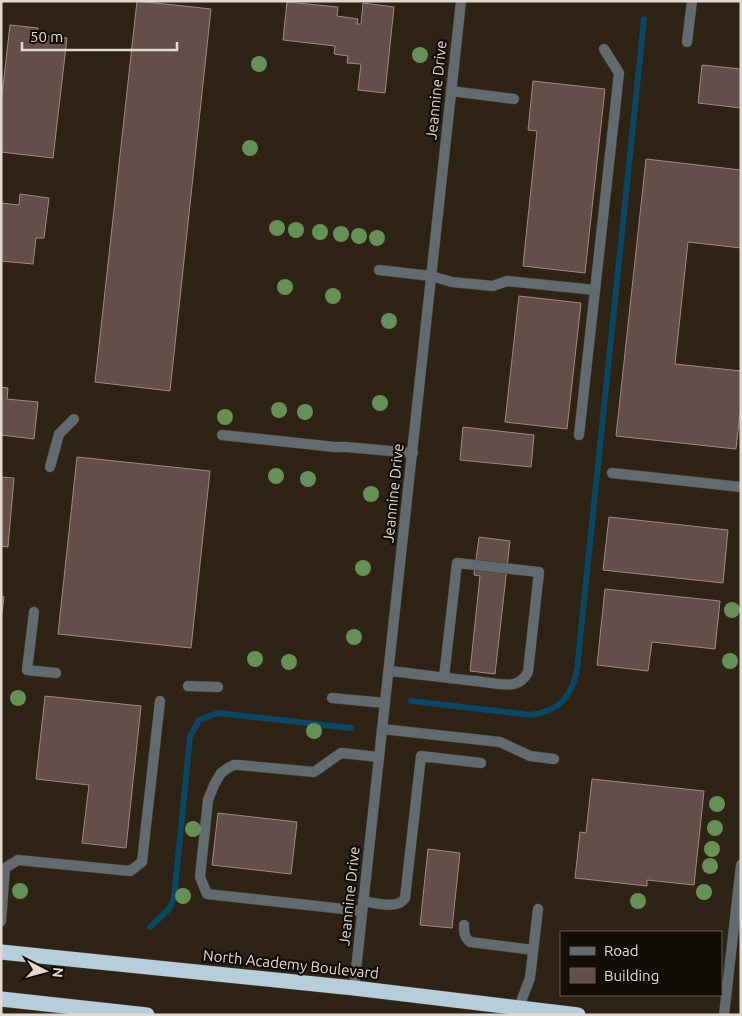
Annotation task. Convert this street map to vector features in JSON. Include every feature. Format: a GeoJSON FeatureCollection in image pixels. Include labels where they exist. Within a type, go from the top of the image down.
{"type":"FeatureCollection","features":[{"type":"Feature","properties":{"kind":"highway","name":"North Academy Boulevard"},"geometry":{"type":"LineString","coordinates":[[1,952],[354,988],[518,1011],[578,1015]]}},
{"type":"Feature","properties":{"kind":"highway"},"geometry":{"type":"LineString","coordinates":[[1,999],[147,1015]]}},
{"type":"Feature","properties":{"kind":"street","name":"Jeannine Drive"},"geometry":{"type":"LineString","coordinates":[[354,988],[461,1]]}},
{"type":"Feature","properties":{"kind":"street"},"geometry":{"type":"LineString","coordinates":[[687,42],[692,1]]}},
{"type":"Feature","properties":{"kind":"street"},"geometry":{"type":"LineString","coordinates":[[579,435],[619,73],[604,49]]}},
{"type":"Feature","properties":{"kind":"street"},"geometry":{"type":"LineString","coordinates":[[451,92],[514,99]]}},
{"type":"Feature","properties":{"kind":"street"},"geometry":{"type":"LineString","coordinates":[[380,270],[431,276],[452,282],[493,286],[507,281],[595,290]]}},
{"type":"Feature","properties":{"kind":"street"},"geometry":{"type":"LineString","coordinates":[[50,467],[59,434],[74,419]]}},
{"type":"Feature","properties":{"kind":"street"},"geometry":{"type":"LineString","coordinates":[[222,435],[335,448],[346,447],[413,453]]}},
{"type":"Feature","properties":{"kind":"street"},"geometry":{"type":"LineString","coordinates":[[612,473],[741,487]]}},
{"type":"Feature","properties":{"kind":"street"},"geometry":{"type":"LineString","coordinates":[[389,671],[444,677],[512,684],[525,678],[528,672],[539,572],[457,563],[444,677]]}},
{"type":"Feature","properties":{"kind":"street"},"geometry":{"type":"LineString","coordinates":[[34,612],[27,670],[56,673]]}},
{"type":"Feature","properties":{"kind":"street"},"geometry":{"type":"LineString","coordinates":[[188,686],[218,687]]}},
{"type":"Feature","properties":{"kind":"street"},"geometry":{"type":"LineString","coordinates":[[332,698],[385,703]]}},
{"type":"Feature","properties":{"kind":"street"},"geometry":{"type":"LineString","coordinates":[[1,921],[5,868],[18,860],[130,871],[142,862],[160,701]]}},
{"type":"Feature","properties":{"kind":"street"},"geometry":{"type":"LineString","coordinates":[[382,729],[500,742],[530,756],[554,759]]}},
{"type":"Feature","properties":{"kind":"street"},"geometry":{"type":"LineString","coordinates":[[379,757],[342,754],[314,772],[234,765],[221,773],[214,784],[208,800],[200,876],[207,894],[363,906],[403,902],[421,756],[481,763]]}},
{"type":"Feature","properties":{"kind":"street"},"geometry":{"type":"LineString","coordinates":[[724,1015],[741,865]]}},
{"type":"Feature","properties":{"kind":"street"},"geometry":{"type":"LineString","coordinates":[[518,1011],[530,978],[538,908]]}},
{"type":"Feature","properties":{"kind":"street"},"geometry":{"type":"LineString","coordinates":[[464,924],[466,939],[470,942],[533,950]]}},
{"type":"Feature","properties":{"kind":"building"},"geometry":{"type":"Polygon","coordinates":[[[137,1],[211,9],[170,391],[95,382],[137,1]]]}},
{"type":"Feature","properties":{"kind":"building"},"geometry":{"type":"Polygon","coordinates":[[[287,2],[338,7],[337,16],[358,19],[357,24],[361,24],[363,3],[394,7],[385,93],[358,90],[361,64],[347,63],[348,56],[334,54],[335,46],[283,40],[287,2]]]}},
{"type":"Feature","properties":{"kind":"building"},"geometry":{"type":"Polygon","coordinates":[[[10,25],[38,28],[37,35],[67,38],[53,158],[1,152],[1,104],[10,25]]]}},
{"type":"Feature","properties":{"kind":"building"},"geometry":{"type":"Polygon","coordinates":[[[702,65],[741,69],[741,108],[698,103],[702,65]]]}},
{"type":"Feature","properties":{"kind":"building"},"geometry":{"type":"Polygon","coordinates":[[[533,81],[605,89],[585,273],[523,266],[537,131],[528,130],[533,81]]]}},
{"type":"Feature","properties":{"kind":"building"},"geometry":{"type":"Polygon","coordinates":[[[646,159],[741,170],[741,248],[688,242],[675,364],[741,371],[741,404],[736,449],[616,436],[646,159]]]}},
{"type":"Feature","properties":{"kind":"building"},"geometry":{"type":"Polygon","coordinates":[[[20,194],[49,198],[44,238],[36,238],[33,264],[1,261],[1,203],[19,205],[20,194]]]}},
{"type":"Feature","properties":{"kind":"building"},"geometry":{"type":"Polygon","coordinates":[[[519,296],[581,303],[567,429],[505,422],[519,296]]]}},
{"type":"Feature","properties":{"kind":"building"},"geometry":{"type":"Polygon","coordinates":[[[1,387],[8,388],[7,399],[38,402],[34,439],[1,435],[1,387]]]}},
{"type":"Feature","properties":{"kind":"building"},"geometry":{"type":"Polygon","coordinates":[[[463,427],[534,435],[531,467],[460,460],[463,427]]]}},
{"type":"Feature","properties":{"kind":"building"},"geometry":{"type":"Polygon","coordinates":[[[77,457],[210,471],[191,648],[58,634],[77,457]]]}},
{"type":"Feature","properties":{"kind":"building"},"geometry":{"type":"Polygon","coordinates":[[[1,477],[14,478],[8,547],[1,546],[1,477]]]}},
{"type":"Feature","properties":{"kind":"building"},"geometry":{"type":"Polygon","coordinates":[[[609,517],[728,530],[723,583],[603,570],[609,517]]]}},
{"type":"Feature","properties":{"kind":"building"},"geometry":{"type":"Polygon","coordinates":[[[479,537],[510,541],[495,674],[470,671],[480,576],[474,575],[479,537]]]}},
{"type":"Feature","properties":{"kind":"building"},"geometry":{"type":"Polygon","coordinates":[[[605,589],[720,601],[715,649],[652,642],[648,671],[597,665],[605,589]]]}},
{"type":"Feature","properties":{"kind":"building"},"geometry":{"type":"Polygon","coordinates":[[[1,596],[4,597],[1,621],[1,596]]]}},
{"type":"Feature","properties":{"kind":"building"},"geometry":{"type":"Polygon","coordinates":[[[45,696],[141,706],[126,848],[82,843],[89,785],[36,779],[45,696]]]}},
{"type":"Feature","properties":{"kind":"building"},"geometry":{"type":"Polygon","coordinates":[[[592,779],[704,791],[694,885],[647,880],[647,886],[575,878],[580,832],[586,833],[592,779]]]}},
{"type":"Feature","properties":{"kind":"building"},"geometry":{"type":"Polygon","coordinates":[[[218,813],[297,822],[291,874],[212,865],[218,813]]]}},
{"type":"Feature","properties":{"kind":"building"},"geometry":{"type":"Polygon","coordinates":[[[428,849],[460,853],[452,928],[420,925],[428,849]]]}},
{"type":"Feature","properties":{"kind":"waterway"},"geometry":{"type":"LineString","coordinates":[[411,701],[531,715],[557,706],[568,695],[575,679],[644,19]]}},
{"type":"Feature","properties":{"kind":"waterway"},"geometry":{"type":"LineString","coordinates":[[150,927],[169,909],[174,898],[190,737],[199,720],[218,713],[351,728]]}}]}
